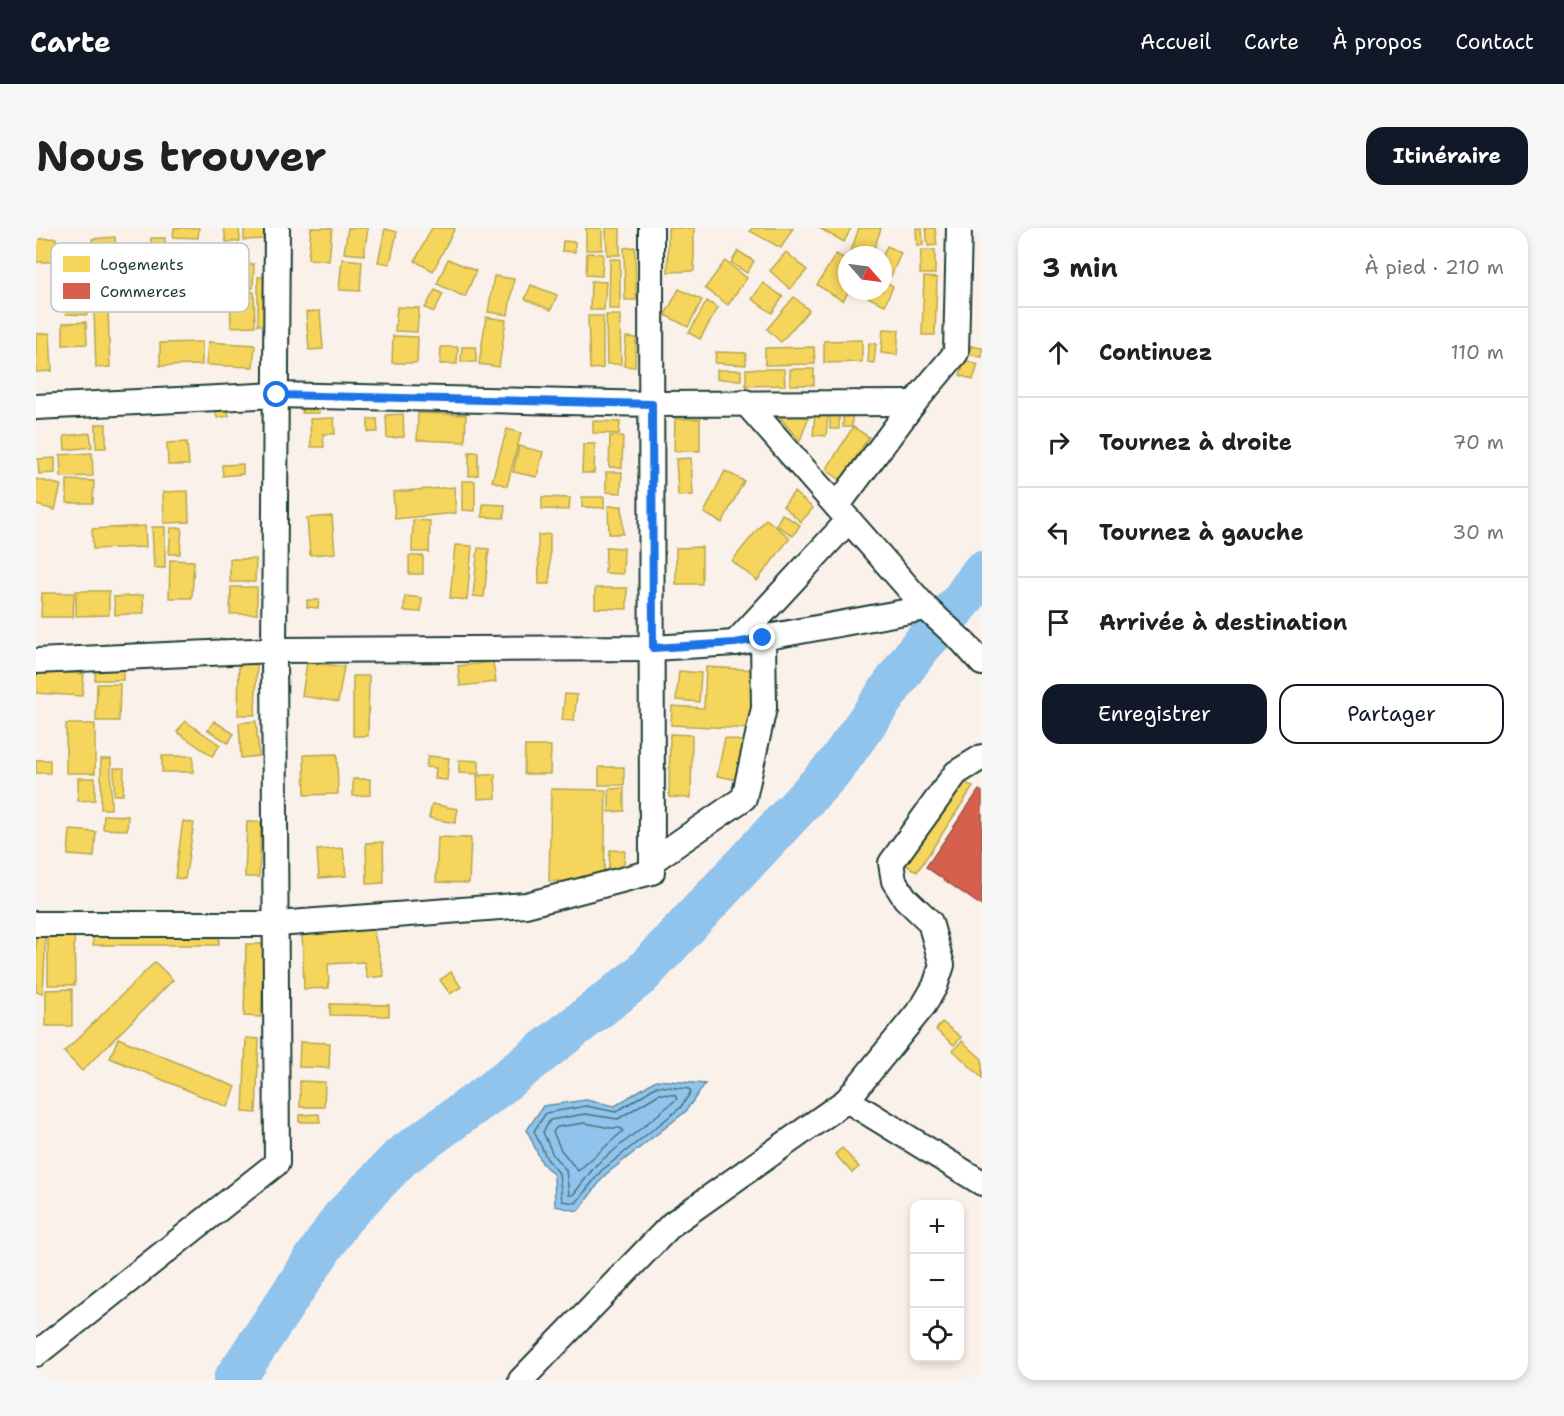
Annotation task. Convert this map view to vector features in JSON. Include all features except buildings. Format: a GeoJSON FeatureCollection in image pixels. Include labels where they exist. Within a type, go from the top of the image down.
{"type":"FeatureCollection","features":[{"type":"Feature","properties":{"kind":"street"},"geometry":{"type":"LineString","coordinates":[[36,1354],[277,1163],[274,650],[277,228]]}},
{"type":"Feature","properties":{"kind":"street"},"geometry":{"type":"LineString","coordinates":[[36,924],[277,924],[526,905],[652,872],[651,228]]}},
{"type":"Feature","properties":{"kind":"street"},"geometry":{"type":"LineString","coordinates":[[735,643],[843,513],[914,403],[956,353],[959,228]]}},
{"type":"Feature","properties":{"kind":"street"},"geometry":{"type":"LineString","coordinates":[[36,407],[277,395],[652,404],[914,403]]}},
{"type":"Feature","properties":{"kind":"street"},"geometry":{"type":"LineString","coordinates":[[745,402],[926,608],[982,663]]}},
{"type":"Feature","properties":{"kind":"street"},"geometry":{"type":"LineString","coordinates":[[36,661],[274,650],[653,648],[735,643],[926,608]]}},
{"type":"Feature","properties":{"kind":"street"},"geometry":{"type":"LineString","coordinates":[[652,861],[744,798],[764,708],[763,638]]}},
{"type":"Feature","properties":{"kind":"street"},"geometry":{"type":"LineString","coordinates":[[521,1380],[672,1224],[847,1100],[924,1005],[935,986],[942,966],[930,922],[904,898],[894,881],[891,863],[956,773],[982,757]]}},
{"type":"Feature","properties":{"kind":"street"},"geometry":{"type":"LineString","coordinates":[[847,1100],[982,1183]]}},
{"type":"Feature","properties":{"kind":"water"},"geometry":{"type":"Polygon","coordinates":[[[656,1080],[705,1084],[685,1112],[605,1175],[578,1211],[555,1206],[554,1175],[542,1163],[527,1130],[543,1106],[586,1100],[615,1106],[656,1080]]]}},
{"type":"Feature","properties":{"kind":"waterway"},"geometry":{"type":"LineString","coordinates":[[234,1380],[342,1218],[401,1157],[487,1095],[640,976],[835,767],[918,649],[960,603],[982,572]]}},
{"type":"Feature","properties":{"kind":"route"},"geometry":{"type":"LineString","coordinates":[[277,395],[652,404],[653,648],[735,643],[763,638]]}}]}
